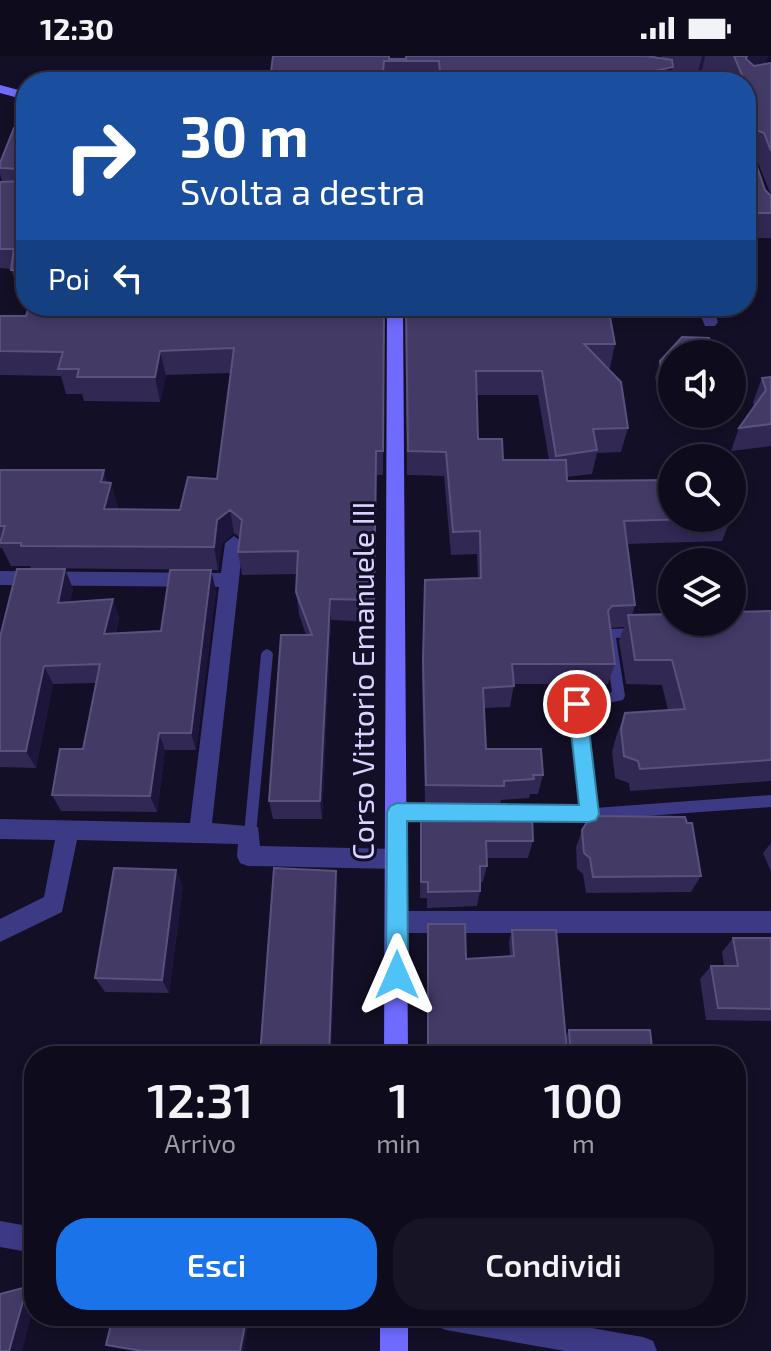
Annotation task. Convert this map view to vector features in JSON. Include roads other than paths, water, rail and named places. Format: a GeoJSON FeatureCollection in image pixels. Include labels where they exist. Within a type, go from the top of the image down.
{"type":"FeatureCollection","features":[{"type":"Feature","properties":{"kind":"street","name":"Corso Vittorio Emanuele III"},"geometry":{"type":"LineString","coordinates":[[395,316],[396,1046]]}},
{"type":"Feature","properties":{"kind":"street"},"geometry":{"type":"LineString","coordinates":[[200,833],[234,543]]}},
{"type":"Feature","properties":{"kind":"street"},"geometry":{"type":"LineString","coordinates":[[0,578],[229,580]]}},
{"type":"Feature","properties":{"kind":"street"},"geometry":{"type":"LineString","coordinates":[[0,829],[250,834],[248,856],[397,859]]}},
{"type":"Feature","properties":{"kind":"street"},"geometry":{"type":"LineString","coordinates":[[0,931],[54,904],[68,831]]}},
{"type":"Feature","properties":{"kind":"street"},"geometry":{"type":"LineString","coordinates":[[397,922],[771,922]]}},
{"type":"Feature","properties":{"kind":"street"},"geometry":{"type":"LineString","coordinates":[[0,1234],[24,1238]]}},
{"type":"Feature","properties":{"kind":"street"},"geometry":{"type":"LineString","coordinates":[[394,1326],[394,1351]]}},
{"type":"Feature","properties":{"kind":"street"},"geometry":{"type":"LineString","coordinates":[[502,1326],[643,1351]]}},
{"type":"Feature","properties":{"kind":"lane"},"geometry":{"type":"LineString","coordinates":[[589,814],[577,704],[619,696],[610,634],[654,632]]}},
{"type":"Feature","properties":{"kind":"lane"},"geometry":{"type":"LineString","coordinates":[[250,834],[267,654]]}},
{"type":"Feature","properties":{"kind":"lane"},"geometry":{"type":"LineString","coordinates":[[471,813],[589,814],[771,801]]}},
{"type":"Feature","properties":{"kind":"lane"},"geometry":{"type":"LineString","coordinates":[[397,812],[456,813]]}}]}
